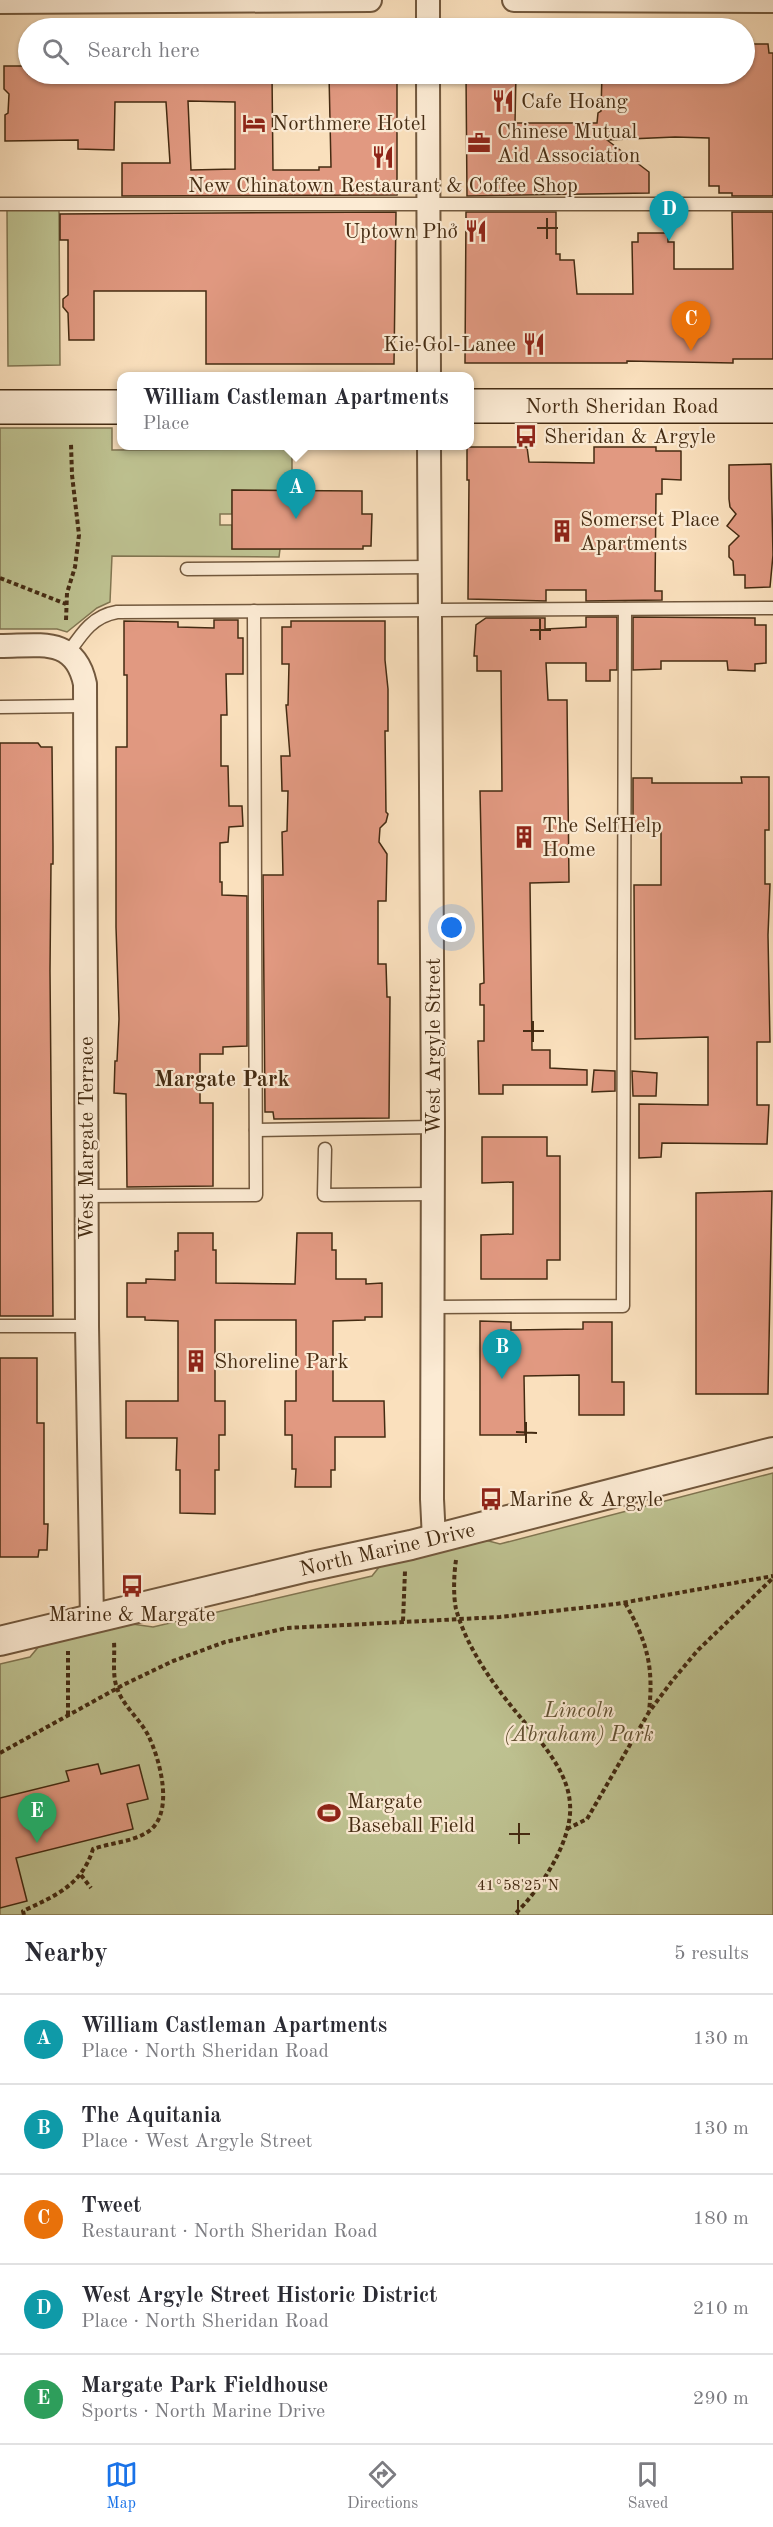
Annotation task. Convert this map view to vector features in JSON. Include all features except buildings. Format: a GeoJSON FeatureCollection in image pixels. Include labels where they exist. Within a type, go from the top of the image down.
{"type":"FeatureCollection","features":[{"type":"Feature","properties":{"kind":"main road","name":"North Sheridan Road"},"geometry":{"type":"LineString","coordinates":[[474,406],[773,406]]}},
{"type":"Feature","properties":{"kind":"main road"},"geometry":{"type":"LineString","coordinates":[[0,407],[117,407]]}},
{"type":"Feature","properties":{"kind":"street"},"geometry":{"type":"LineString","coordinates":[[0,3],[370,0]]}},
{"type":"Feature","properties":{"kind":"street"},"geometry":{"type":"LineString","coordinates":[[428,0],[428,18]]}},
{"type":"Feature","properties":{"kind":"street"},"geometry":{"type":"LineString","coordinates":[[514,0],[773,1]]}},
{"type":"Feature","properties":{"kind":"street"},"geometry":{"type":"LineString","coordinates":[[428,84],[429,372]]}},
{"type":"Feature","properties":{"kind":"street","name":"West Argyle Street"},"geometry":{"type":"LineString","coordinates":[[429,450],[433,1127],[432,1499],[434,1539]]}},
{"type":"Feature","properties":{"kind":"street"},"geometry":{"type":"LineString","coordinates":[[0,646],[49,646],[64,648],[72,655]]}},
{"type":"Feature","properties":{"kind":"street","name":"West Margate Terrace"},"geometry":{"type":"LineString","coordinates":[[72,655],[82,669],[86,684],[86,1196],[92,1620]]}},
{"type":"Feature","properties":{"kind":"street","name":"North Marine Drive"},"geometry":{"type":"LineString","coordinates":[[0,1641],[434,1539],[773,1452]]}},
{"type":"Feature","properties":{"kind":"lane"},"geometry":{"type":"LineString","coordinates":[[0,204],[773,204]]}},
{"type":"Feature","properties":{"kind":"lane"},"geometry":{"type":"LineString","coordinates":[[187,569],[430,567]]}},
{"type":"Feature","properties":{"kind":"lane"},"geometry":{"type":"LineString","coordinates":[[72,655],[82,632],[103,614],[117,612],[773,608]]}},
{"type":"Feature","properties":{"kind":"lane"},"geometry":{"type":"LineString","coordinates":[[433,1307],[623,1306],[625,609]]}},
{"type":"Feature","properties":{"kind":"lane"},"geometry":{"type":"LineString","coordinates":[[86,1196],[256,1195],[254,611]]}},
{"type":"Feature","properties":{"kind":"lane"},"geometry":{"type":"LineString","coordinates":[[0,707],[86,705]]}},
{"type":"Feature","properties":{"kind":"lane"},"geometry":{"type":"LineString","coordinates":[[256,1130],[433,1127]]}},
{"type":"Feature","properties":{"kind":"lane"},"geometry":{"type":"LineString","coordinates":[[324,1149],[324,1195],[433,1194]]}},
{"type":"Feature","properties":{"kind":"lane"},"geometry":{"type":"LineString","coordinates":[[0,1326],[87,1326]]}},
{"type":"Feature","properties":{"kind":"path"},"geometry":{"type":"LineString","coordinates":[[66,620],[66,604],[79,535],[71,444]]}},
{"type":"Feature","properties":{"kind":"path"},"geometry":{"type":"LineString","coordinates":[[0,578],[66,604]]}},
{"type":"Feature","properties":{"kind":"path"},"geometry":{"type":"LineString","coordinates":[[464,1558],[455,1560],[456,1608],[460,1619],[492,1681],[545,1746],[567,1787],[570,1803],[566,1829],[558,1854],[529,1901],[514,1915]]}},
{"type":"Feature","properties":{"kind":"path"},"geometry":{"type":"LineString","coordinates":[[404,1622],[405,1570],[411,1569]]}},
{"type":"Feature","properties":{"kind":"path"},"geometry":{"type":"LineString","coordinates":[[566,1829],[587,1819],[649,1712],[698,1650],[773,1577]]}},
{"type":"Feature","properties":{"kind":"path"},"geometry":{"type":"LineString","coordinates":[[0,1753],[117,1688],[173,1661],[225,1642],[287,1628],[500,1617],[625,1603],[773,1577]]}},
{"type":"Feature","properties":{"kind":"path"},"geometry":{"type":"LineString","coordinates":[[625,1603],[648,1651],[652,1689],[649,1712]]}},
{"type":"Feature","properties":{"kind":"path"},"geometry":{"type":"LineString","coordinates":[[24,1915],[23,1911],[58,1894],[81,1875],[93,1849],[146,1833],[155,1826],[164,1803],[162,1782],[148,1735],[117,1688],[114,1642]]}},
{"type":"Feature","properties":{"kind":"path"},"geometry":{"type":"LineString","coordinates":[[68,1716],[68,1651],[78,1649]]}},
{"type":"Feature","properties":{"kind":"path"},"geometry":{"type":"LineString","coordinates":[[81,1875],[91,1888]]}},
{"type":"Feature","properties":{"kind":"green space"},"geometry":{"type":"Polygon","coordinates":[[[7,210],[59,210],[60,365],[8,366],[7,210]]]}},
{"type":"Feature","properties":{"kind":"green space"},"geometry":{"type":"Polygon","coordinates":[[[0,428],[112,428],[112,450],[292,450],[292,491],[232,490],[232,514],[220,514],[220,525],[232,525],[232,549],[280,549],[279,557],[112,556],[110,602],[97,608],[67,632],[57,629],[0,629],[0,428]]]}},
{"type":"Feature","properties":{"kind":"green space","name":"Lincoln (Abraham) Park"},"geometry":{"type":"Polygon","coordinates":[[[773,1473],[773,1915],[0,1915],[0,1664],[30,1657],[40,1645],[132,1624],[153,1627],[372,1576],[380,1566],[485,1540],[500,1544],[773,1473]]]}},
{"type":"Feature","properties":{"kind":"place","name":"Cafe Hoang"},"geometry":{"type":"Point","coordinates":[503,101]}},
{"type":"Feature","properties":{"kind":"place","name":"Northmere Hotel"},"geometry":{"type":"Point","coordinates":[254,123]}},
{"type":"Feature","properties":{"kind":"place","name":"Chinese Mutual Aid Association"},"geometry":{"type":"Point","coordinates":[479,143]}},
{"type":"Feature","properties":{"kind":"place","name":"New Chinatown Restaurant & Coffee Shop"},"geometry":{"type":"Point","coordinates":[383,157]}},
{"type":"Feature","properties":{"kind":"place","name":"Uptown Phở"},"geometry":{"type":"Point","coordinates":[476,231]}},
{"type":"Feature","properties":{"kind":"place","name":"West Argyle Street Historic District"},"geometry":{"type":"Point","coordinates":[669,241]}},
{"type":"Feature","properties":{"kind":"place","name":"Kie-Gol-Lanee"},"geometry":{"type":"Point","coordinates":[534,344]}},
{"type":"Feature","properties":{"kind":"place","name":"Tweet"},"geometry":{"type":"Point","coordinates":[691,351]}},
{"type":"Feature","properties":{"kind":"place","name":"Sheridan & Argyle"},"geometry":{"type":"Point","coordinates":[526,436]}},
{"type":"Feature","properties":{"kind":"place","name":"William Castleman Apartments"},"geometry":{"type":"Point","coordinates":[296,519]}},
{"type":"Feature","properties":{"kind":"place","name":"Somerset Place Apartments"},"geometry":{"type":"Point","coordinates":[562,531]}},
{"type":"Feature","properties":{"kind":"place","name":"The SelfHelp Home"},"geometry":{"type":"Point","coordinates":[524,837]}},
{"type":"Feature","properties":{"kind":"place","name":"Shoreline Park"},"geometry":{"type":"Point","coordinates":[196,1361]}},
{"type":"Feature","properties":{"kind":"place","name":"The Aquitania"},"geometry":{"type":"Point","coordinates":[502,1379]}},
{"type":"Feature","properties":{"kind":"place","name":"Marine & Argyle"},"geometry":{"type":"Point","coordinates":[491,1499]}},
{"type":"Feature","properties":{"kind":"place","name":"Marine & Margate"},"geometry":{"type":"Point","coordinates":[132,1586]}},
{"type":"Feature","properties":{"kind":"place","name":"Margate Baseball Field"},"geometry":{"type":"Point","coordinates":[329,1813]}},
{"type":"Feature","properties":{"kind":"place","name":"Margate Park Fieldhouse"},"geometry":{"type":"Point","coordinates":[37,1843]}},
{"type":"Feature","properties":{"kind":"district","name":"Margate Park"},"geometry":{"type":"Point","coordinates":[222,1078]}}]}
